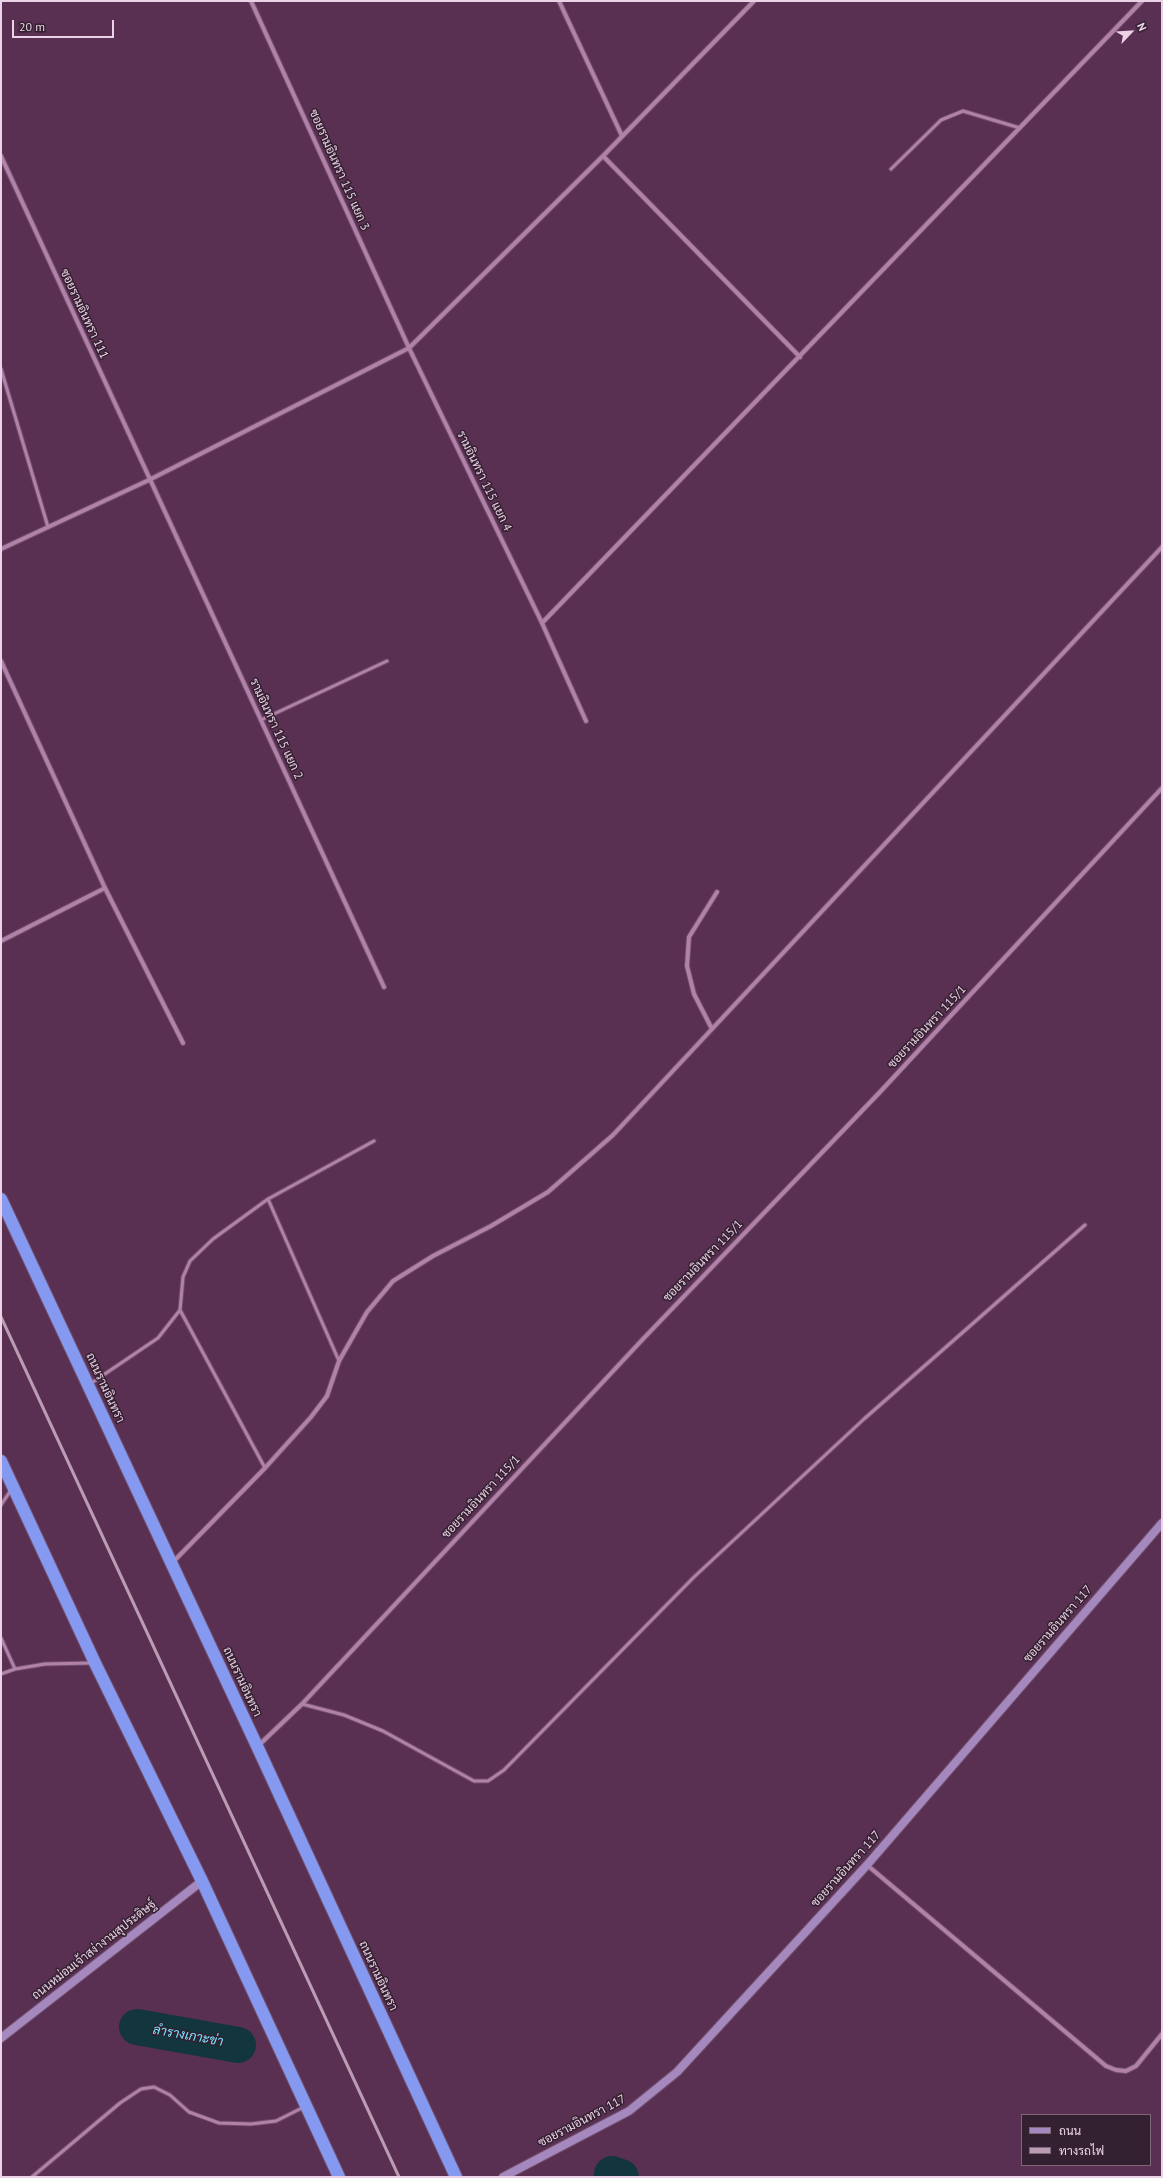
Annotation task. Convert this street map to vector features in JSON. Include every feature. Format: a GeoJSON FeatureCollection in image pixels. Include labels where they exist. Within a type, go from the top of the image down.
{"type":"FeatureCollection","features":[{"type":"Feature","properties":{"kind":"highway","name":"ถนนรามอินทรา"},"geometry":{"type":"LineString","coordinates":[[1,1199],[257,1746],[456,2177]]}},
{"type":"Feature","properties":{"kind":"highway"},"geometry":{"type":"LineString","coordinates":[[1,1461],[95,1663],[202,1881],[339,2177]]}},
{"type":"Feature","properties":{"kind":"street","name":"ซอยรามอินทรา 115 แยก 3"},"geometry":{"type":"LineString","coordinates":[[251,1],[408,348]]}},
{"type":"Feature","properties":{"kind":"street"},"geometry":{"type":"LineString","coordinates":[[559,1],[622,136]]}},
{"type":"Feature","properties":{"kind":"street"},"geometry":{"type":"LineString","coordinates":[[1,548],[149,480],[408,348],[603,156],[754,1]]}},
{"type":"Feature","properties":{"kind":"street"},"geometry":{"type":"LineString","coordinates":[[542,623],[1142,1]]}},
{"type":"Feature","properties":{"kind":"street","name":"ซอยรามอินทรา 111"},"geometry":{"type":"LineString","coordinates":[[1,156],[149,480]]}},
{"type":"Feature","properties":{"kind":"street"},"geometry":{"type":"LineString","coordinates":[[603,156],[800,357]]}},
{"type":"Feature","properties":{"kind":"street","name":"รามอินทรา 115 แยก 4"},"geometry":{"type":"LineString","coordinates":[[408,348],[542,623],[586,721]]}},
{"type":"Feature","properties":{"kind":"street","name":"รามอินทรา 115 แยก 2"},"geometry":{"type":"LineString","coordinates":[[149,480],[384,988]]}},
{"type":"Feature","properties":{"kind":"street"},"geometry":{"type":"LineString","coordinates":[[171,1564],[265,1468],[311,1417],[323,1401],[339,1362],[368,1312],[393,1282],[433,1256],[491,1226],[548,1192],[613,1135],[1162,546]]}},
{"type":"Feature","properties":{"kind":"street"},"geometry":{"type":"LineString","coordinates":[[1,661],[105,888],[183,1043]]}},
{"type":"Feature","properties":{"kind":"street","name":"ซอยรามอินทรา 115/1"},"geometry":{"type":"LineString","coordinates":[[257,1746],[302,1704],[643,1339],[880,1092],[1162,788]]}},
{"type":"Feature","properties":{"kind":"street"},"geometry":{"type":"LineString","coordinates":[[1,940],[105,888]]}},
{"type":"Feature","properties":{"kind":"street"},"geometry":{"type":"LineString","coordinates":[[712,1029],[694,994],[687,966],[689,937],[717,892]]}},
{"type":"Feature","properties":{"kind":"street","name":"ซอยรามอินทรา 117"},"geometry":{"type":"LineString","coordinates":[[503,2177],[629,2111],[677,2072],[867,1865],[1162,1523]]}},
{"type":"Feature","properties":{"kind":"street"},"geometry":{"type":"LineString","coordinates":[[867,1865],[1106,2066],[1116,2070],[1126,2071],[1136,2066],[1162,2034]]}},
{"type":"Feature","properties":{"kind":"street","name":"ถนนหม่อมเจ้าสง่างามสุประดิษฐ์"},"geometry":{"type":"LineString","coordinates":[[1,2038],[202,1881]]}},
{"type":"Feature","properties":{"kind":"lane"},"geometry":{"type":"LineString","coordinates":[[891,169],[941,120],[963,110],[1020,128]]}},
{"type":"Feature","properties":{"kind":"lane"},"geometry":{"type":"LineString","coordinates":[[1,369],[48,527]]}},
{"type":"Feature","properties":{"kind":"lane"},"geometry":{"type":"LineString","coordinates":[[261,720],[387,661]]}},
{"type":"Feature","properties":{"kind":"lane"},"geometry":{"type":"LineString","coordinates":[[265,1468],[180,1310],[182,1277],[190,1261],[213,1239],[268,1199],[374,1140]]}},
{"type":"Feature","properties":{"kind":"lane"},"geometry":{"type":"LineString","coordinates":[[268,1199],[339,1362]]}},
{"type":"Feature","properties":{"kind":"lane"},"geometry":{"type":"LineString","coordinates":[[302,1704],[344,1714],[383,1731],[474,1781],[488,1782],[504,1770],[706,1566],[864,1419],[1085,1226]]}},
{"type":"Feature","properties":{"kind":"lane"},"geometry":{"type":"LineString","coordinates":[[89,1385],[158,1338],[180,1310]]}},
{"type":"Feature","properties":{"kind":"lane"},"geometry":{"type":"LineString","coordinates":[[1,1505],[13,1487]]}},
{"type":"Feature","properties":{"kind":"lane"},"geometry":{"type":"LineString","coordinates":[[1,1638],[15,1669]]}},
{"type":"Feature","properties":{"kind":"lane"},"geometry":{"type":"LineString","coordinates":[[1,1674],[15,1669],[45,1664],[95,1663]]}},
{"type":"Feature","properties":{"kind":"lane"},"geometry":{"type":"LineString","coordinates":[[32,2177],[120,2103],[141,2089],[154,2087],[170,2095],[189,2112],[219,2123],[251,2124],[276,2121],[307,2106]]}},
{"type":"Feature","properties":{"kind":"waterway","name":"ลำรางเกาะข่า"},"geometry":{"type":"LineString","coordinates":[[137,2027],[238,2045]]}},
{"type":"Feature","properties":{"kind":"waterway","name":"ลำรางเกาะข่า"},"geometry":{"type":"LineString","coordinates":[[612,2174],[621,2177]]}},
{"type":"Feature","properties":{"kind":"railway"},"geometry":{"type":"LineString","coordinates":[[1,1317],[399,2177]]}}]}
